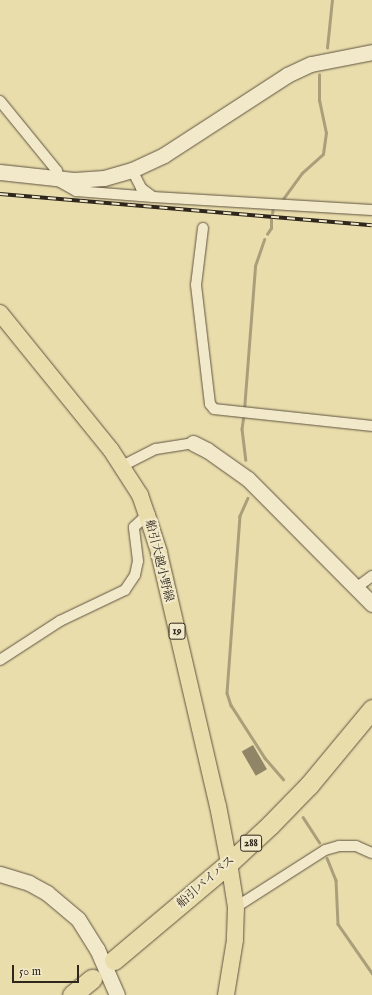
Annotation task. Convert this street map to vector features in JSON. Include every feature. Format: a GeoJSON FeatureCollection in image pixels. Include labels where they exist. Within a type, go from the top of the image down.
{"type":"FeatureCollection","features":[{"type":"Feature","properties":{"kind":"highway","name":"船引バイパス"},"geometry":{"type":"LineString","coordinates":[[114,960],[229,863],[309,785],[372,709]]}},
{"type":"Feature","properties":{"kind":"highway"},"geometry":{"type":"LineString","coordinates":[[72,995],[92,979]]}},
{"type":"Feature","properties":{"kind":"main road","name":"船引大越小野線"},"geometry":{"type":"LineString","coordinates":[[2,319],[122,466],[140,495],[147,515],[159,553],[218,806],[229,863],[236,907],[235,940],[226,995]]}},
{"type":"Feature","properties":{"kind":"street"},"geometry":{"type":"LineString","coordinates":[[0,172],[55,178],[104,178],[132,170],[164,155],[287,75],[311,64],[372,52]]}},
{"type":"Feature","properties":{"kind":"street"},"geometry":{"type":"LineString","coordinates":[[0,101],[57,171],[55,178]]}},
{"type":"Feature","properties":{"kind":"street"},"geometry":{"type":"LineString","coordinates":[[132,170],[141,188],[153,197]]}},
{"type":"Feature","properties":{"kind":"street"},"geometry":{"type":"LineString","coordinates":[[55,178],[76,191],[372,210]]}},
{"type":"Feature","properties":{"kind":"street"},"geometry":{"type":"LineString","coordinates":[[203,228],[196,285],[210,404],[214,409],[372,426]]}},
{"type":"Feature","properties":{"kind":"street"},"geometry":{"type":"LineString","coordinates":[[122,466],[156,449],[193,443],[207,450],[248,479],[372,604]]}},
{"type":"Feature","properties":{"kind":"street"},"geometry":{"type":"LineString","coordinates":[[0,660],[60,621],[125,590],[135,575],[138,561],[134,527],[147,515]]}},
{"type":"Feature","properties":{"kind":"street"},"geometry":{"type":"LineString","coordinates":[[356,588],[372,576]]}},
{"type":"Feature","properties":{"kind":"street"},"geometry":{"type":"LineString","coordinates":[[236,907],[325,850],[339,846],[356,846],[372,853]]}},
{"type":"Feature","properties":{"kind":"street"},"geometry":{"type":"LineString","coordinates":[[0,874],[29,883],[47,893],[78,919],[94,944],[117,995]]}},
{"type":"Feature","properties":{"kind":"building"},"geometry":{"type":"Polygon","coordinates":[[[253,745],[267,769],[256,776],[242,752],[253,745]]]}},
{"type":"Feature","properties":{"kind":"waterway"},"geometry":{"type":"LineString","coordinates":[[327,48],[332,0]]}},
{"type":"Feature","properties":{"kind":"waterway"},"geometry":{"type":"LineString","coordinates":[[283,199],[302,173],[323,154],[326,133],[319,101],[319,75]]}},
{"type":"Feature","properties":{"kind":"waterway"},"geometry":{"type":"LineString","coordinates":[[272,214],[273,208]]}},
{"type":"Feature","properties":{"kind":"waterway"},"geometry":{"type":"LineString","coordinates":[[267,234],[271,228],[271,220]]}},
{"type":"Feature","properties":{"kind":"waterway"},"geometry":{"type":"LineString","coordinates":[[244,410],[255,266],[264,240]]}},
{"type":"Feature","properties":{"kind":"waterway"},"geometry":{"type":"LineString","coordinates":[[244,415],[242,429],[246,460]]}},
{"type":"Feature","properties":{"kind":"waterway"},"geometry":{"type":"LineString","coordinates":[[248,498],[240,516],[227,693],[231,705],[265,758],[283,779]]}},
{"type":"Feature","properties":{"kind":"waterway"},"geometry":{"type":"LineString","coordinates":[[303,817],[319,842]]}},
{"type":"Feature","properties":{"kind":"waterway"},"geometry":{"type":"LineString","coordinates":[[327,858],[336,880],[338,924],[372,973]]}},
{"type":"Feature","properties":{"kind":"railway"},"geometry":{"type":"LineString","coordinates":[[0,194],[372,225]]}}]}
